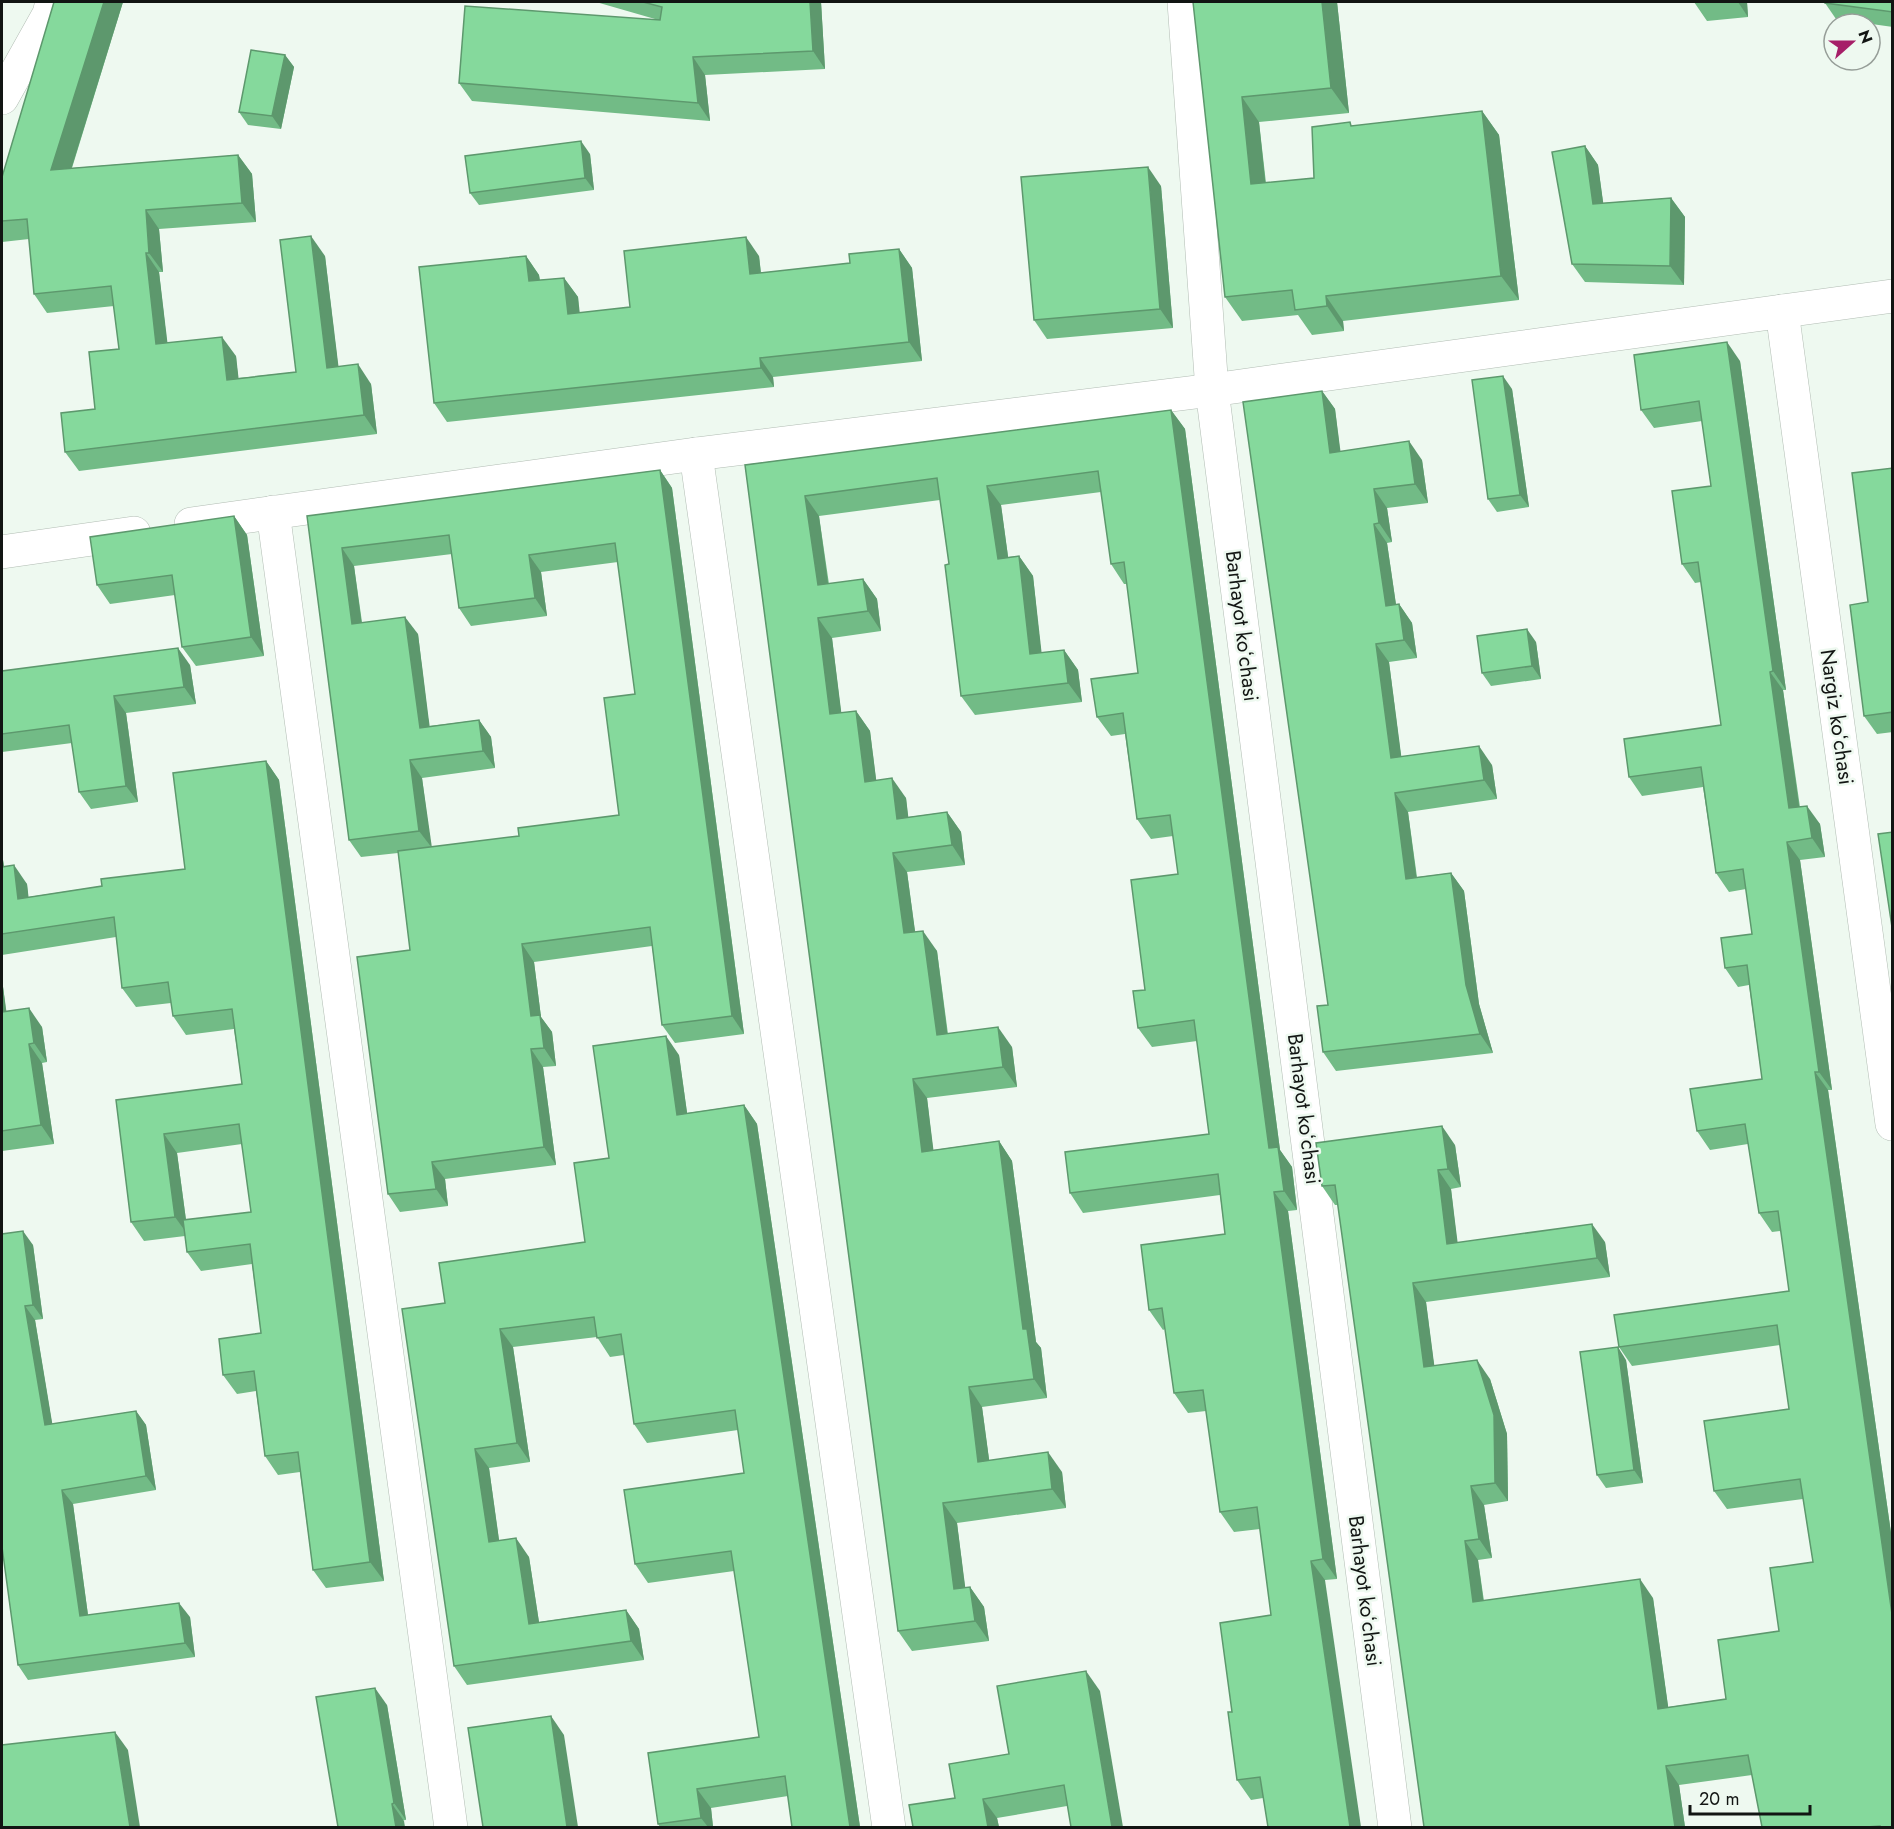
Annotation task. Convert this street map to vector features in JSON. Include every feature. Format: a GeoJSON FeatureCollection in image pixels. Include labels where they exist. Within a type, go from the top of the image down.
{"type":"FeatureCollection","features":[{"type":"Feature","properties":{"kind":"street"},"geometry":{"type":"LineString","coordinates":[[2,98],[49,14],[52,2]]}},
{"type":"Feature","properties":{"kind":"street","name":"Barhayot koʻchasi"},"geometry":{"type":"LineString","coordinates":[[1184,2],[1212,390],[1395,1827]]}},
{"type":"Feature","properties":{"kind":"street"},"geometry":{"type":"LineString","coordinates":[[2,552],[696,454],[1212,390],[1893,296]]}},
{"type":"Feature","properties":{"kind":"street","name":"Nargiz koʻchasi"},"geometry":{"type":"LineString","coordinates":[[1782,311],[1893,1124]]}},
{"type":"Feature","properties":{"kind":"street"},"geometry":{"type":"LineString","coordinates":[[696,454],[889,1827]]}},
{"type":"Feature","properties":{"kind":"street"},"geometry":{"type":"LineString","coordinates":[[273,512],[451,1827]]}},
{"type":"Feature","properties":{"kind":"building"},"geometry":{"type":"Polygon","coordinates":[[[54,2],[104,2],[51,170],[238,155],[242,203],[146,210],[149,253],[146,253],[156,344],[222,337],[227,380],[296,372],[280,240],[311,236],[327,368],[358,364],[364,415],[65,452],[61,413],[95,409],[89,352],[119,349],[111,286],[34,294],[27,219],[2,221],[2,177],[54,2]]]}},
{"type":"Feature","properties":{"kind":"building"},"geometry":{"type":"Polygon","coordinates":[[[643,2],[810,2],[813,51],[693,57],[698,103],[459,83],[465,6],[660,20],[662,7],[643,2]]]}},
{"type":"Feature","properties":{"kind":"building"},"geometry":{"type":"Polygon","coordinates":[[[1193,2],[1322,2],[1331,88],[1242,97],[1251,184],[1314,178],[1312,127],[1350,122],[1351,126],[1482,111],[1501,276],[1326,296],[1327,306],[1295,310],[1292,290],[1225,297],[1193,2]]]}},
{"type":"Feature","properties":{"kind":"building"},"geometry":{"type":"Polygon","coordinates":[[[1893,2],[1893,12],[1825,3],[1893,2]]]}},
{"type":"Feature","properties":{"kind":"building"},"geometry":{"type":"Polygon","coordinates":[[[251,50],[285,55],[272,116],[239,112],[251,50]]]}},
{"type":"Feature","properties":{"kind":"building"},"geometry":{"type":"Polygon","coordinates":[[[581,141],[585,178],[470,193],[465,156],[581,141]]]}},
{"type":"Feature","properties":{"kind":"building"},"geometry":{"type":"Polygon","coordinates":[[[1585,146],[1593,204],[1671,198],[1670,266],[1572,264],[1552,152],[1585,146]]]}},
{"type":"Feature","properties":{"kind":"building"},"geometry":{"type":"Polygon","coordinates":[[[1148,167],[1160,309],[1034,320],[1021,177],[1148,167]]]}},
{"type":"Feature","properties":{"kind":"building"},"geometry":{"type":"Polygon","coordinates":[[[746,237],[750,274],[850,263],[849,254],[899,249],[909,342],[760,358],[761,368],[434,403],[419,267],[526,256],[529,281],[564,278],[568,314],[630,307],[624,251],[746,237]]]}},
{"type":"Feature","properties":{"kind":"building"},"geometry":{"type":"Polygon","coordinates":[[[1727,342],[1773,671],[1770,672],[1789,808],[1807,806],[1812,838],[1787,842],[1819,1072],[1815,1072],[1893,1621],[1893,1827],[1762,1827],[1748,1755],[1666,1766],[1675,1827],[1424,1827],[1335,1185],[1322,1186],[1316,1143],[1442,1126],[1448,1169],[1438,1170],[1447,1244],[1592,1224],[1597,1258],[1413,1283],[1424,1367],[1477,1360],[1494,1415],[1495,1483],[1471,1486],[1479,1539],[1465,1541],[1473,1602],[1640,1579],[1658,1709],[1726,1699],[1718,1640],[1779,1631],[1770,1568],[1813,1562],[1800,1479],[1714,1491],[1704,1421],[1789,1409],[1777,1325],[1619,1347],[1614,1315],[1789,1291],[1778,1211],[1759,1213],[1745,1124],[1697,1131],[1690,1089],[1762,1079],[1747,965],[1725,968],[1721,938],[1752,934],[1743,869],[1716,873],[1701,767],[1629,777],[1624,739],[1721,725],[1698,562],[1682,564],[1672,491],[1711,486],[1699,401],[1641,410],[1634,355],[1727,342]]]}},
{"type":"Feature","properties":{"kind":"building"},"geometry":{"type":"Polygon","coordinates":[[[1503,376],[1520,495],[1488,499],[1472,380],[1503,376]]]}},
{"type":"Feature","properties":{"kind":"building"},"geometry":{"type":"Polygon","coordinates":[[[1322,391],[1330,453],[1409,441],[1415,484],[1374,489],[1379,523],[1374,524],[1386,606],[1399,604],[1404,640],[1376,644],[1391,758],[1479,746],[1484,780],[1395,793],[1406,879],[1451,873],[1466,985],[1480,1034],[1323,1052],[1317,1006],[1328,1005],[1243,402],[1322,391]]]}},
{"type":"Feature","properties":{"kind":"building"},"geometry":{"type":"Polygon","coordinates":[[[1171,410],[1269,1148],[1278,1147],[1284,1191],[1274,1192],[1323,1559],[1311,1561],[1350,1827],[1268,1827],[1260,1777],[1237,1780],[1228,1712],[1232,1712],[1220,1623],[1271,1615],[1257,1507],[1220,1512],[1203,1390],[1174,1393],[1162,1308],[1149,1310],[1141,1245],[1225,1234],[1218,1174],[1070,1193],[1065,1152],[1209,1134],[1194,1020],[1138,1028],[1133,991],[1145,990],[1131,880],[1178,874],[1170,815],[1137,819],[1123,713],[1097,717],[1091,679],[1138,673],[1124,562],[1111,564],[1098,471],[987,486],[998,559],[1019,556],[1030,654],[1064,650],[1068,683],[961,696],[945,565],[949,564],[937,478],[805,496],[818,585],[863,579],[868,611],[818,618],[830,714],[856,711],[865,782],[892,778],[897,819],[947,812],[952,845],[893,853],[904,933],[923,931],[937,1035],[998,1027],[1003,1067],[913,1079],[922,1152],[999,1141],[1023,1329],[1027,1329],[1034,1379],[969,1387],[978,1462],[1048,1452],[1052,1489],[943,1503],[954,1589],[970,1587],[975,1621],[898,1631],[745,465],[1171,410]]]}},
{"type":"Feature","properties":{"kind":"building"},"geometry":{"type":"Polygon","coordinates":[[[1893,468],[1893,712],[1864,716],[1850,605],[1868,602],[1852,473],[1893,468]]]}},
{"type":"Feature","properties":{"kind":"building"},"geometry":{"type":"Polygon","coordinates":[[[660,470],[732,1016],[662,1025],[650,927],[522,944],[531,1016],[540,1015],[544,1048],[531,1049],[544,1147],[432,1162],[436,1189],[388,1194],[357,957],[410,950],[398,851],[519,836],[518,828],[619,815],[604,698],[635,694],[615,543],[529,555],[535,598],[459,608],[449,535],[342,548],[352,624],[405,617],[420,728],[479,720],[483,751],[410,760],[419,831],[349,840],[307,516],[660,470]]]}},
{"type":"Feature","properties":{"kind":"building"},"geometry":{"type":"Polygon","coordinates":[[[234,516],[251,637],[182,647],[172,575],[97,585],[90,537],[234,516]]]}},
{"type":"Feature","properties":{"kind":"building"},"geometry":{"type":"Polygon","coordinates":[[[1527,629],[1532,666],[1482,673],[1477,636],[1527,629]]]}},
{"type":"Feature","properties":{"kind":"building"},"geometry":{"type":"Polygon","coordinates":[[[178,648],[184,687],[114,696],[126,786],[79,792],[69,725],[2,734],[2,671],[178,648]]]}},
{"type":"Feature","properties":{"kind":"building"},"geometry":{"type":"Polygon","coordinates":[[[266,761],[370,1562],[313,1570],[298,1452],[265,1456],[254,1371],[223,1375],[219,1339],[261,1333],[250,1244],[187,1252],[183,1220],[251,1212],[239,1124],[164,1134],[175,1217],[131,1222],[116,1100],[242,1084],[232,1009],[173,1016],[168,982],[122,988],[114,917],[2,934],[2,867],[14,865],[18,899],[102,886],[101,879],[185,869],[173,773],[266,761]]]}},
{"type":"Feature","properties":{"kind":"building"},"geometry":{"type":"Polygon","coordinates":[[[1893,832],[1893,934],[1878,834],[1893,832]]]}},
{"type":"Feature","properties":{"kind":"building"},"geometry":{"type":"Polygon","coordinates":[[[29,1008],[34,1043],[29,1044],[41,1125],[2,1131],[2,1012],[29,1008]]]}},
{"type":"Feature","properties":{"kind":"building"},"geometry":{"type":"Polygon","coordinates":[[[666,1036],[677,1115],[744,1105],[850,1827],[792,1827],[785,1776],[697,1789],[701,1818],[658,1824],[648,1753],[759,1737],[731,1551],[635,1564],[624,1490],[744,1473],[735,1410],[634,1424],[621,1334],[597,1338],[594,1317],[500,1329],[517,1443],[475,1449],[489,1542],[516,1538],[529,1624],[626,1610],[631,1641],[454,1666],[402,1309],[445,1303],[439,1263],[585,1242],[574,1163],[609,1158],[593,1046],[666,1036]]]}},
{"type":"Feature","properties":{"kind":"building"},"geometry":{"type":"Polygon","coordinates":[[[23,1231],[33,1305],[25,1306],[45,1425],[136,1411],[146,1476],[62,1490],[80,1616],[179,1603],[185,1643],[18,1665],[2,1547],[2,1234],[23,1231]]]}},
{"type":"Feature","properties":{"kind":"building"},"geometry":{"type":"Polygon","coordinates":[[[1618,1347],[1634,1470],[1597,1475],[1580,1352],[1618,1347]]]}},
{"type":"Feature","properties":{"kind":"building"},"geometry":{"type":"Polygon","coordinates":[[[1086,1671],[1112,1827],[1071,1827],[1064,1785],[983,1799],[988,1827],[913,1827],[909,1805],[955,1798],[949,1764],[1009,1754],[997,1686],[1086,1671]]]}},
{"type":"Feature","properties":{"kind":"building"},"geometry":{"type":"Polygon","coordinates":[[[375,1688],[396,1827],[338,1827],[316,1697],[375,1688]]]}},
{"type":"Feature","properties":{"kind":"building"},"geometry":{"type":"Polygon","coordinates":[[[551,1716],[567,1827],[483,1827],[468,1728],[551,1716]]]}},
{"type":"Feature","properties":{"kind":"building"},"geometry":{"type":"Polygon","coordinates":[[[115,1732],[130,1827],[2,1827],[2,1745],[115,1732]]]}}]}
